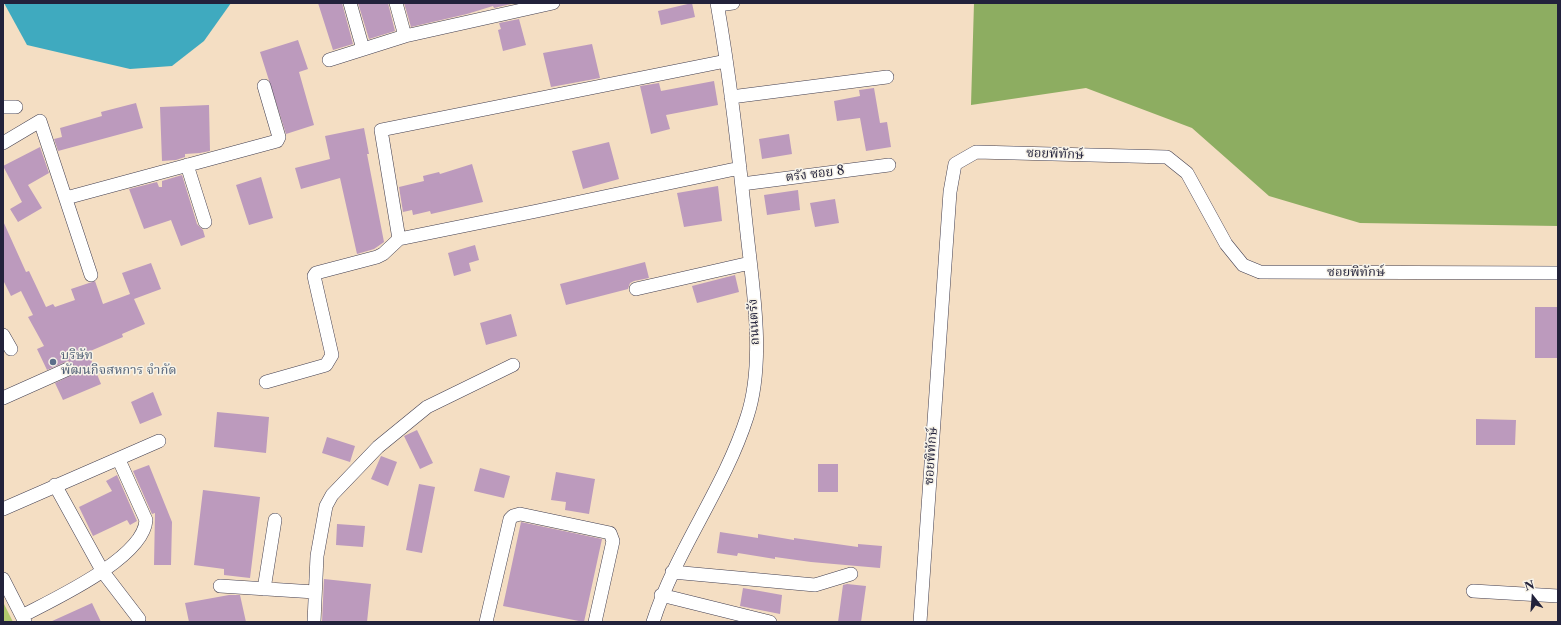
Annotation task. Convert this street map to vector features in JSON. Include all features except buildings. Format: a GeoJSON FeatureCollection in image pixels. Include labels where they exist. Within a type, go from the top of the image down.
{"type":"FeatureCollection","features":[{"type":"Feature","properties":{"kind":"street"},"geometry":{"type":"LineString","coordinates":[[350,3],[363,49]]}},
{"type":"Feature","properties":{"kind":"street"},"geometry":{"type":"LineString","coordinates":[[396,3],[405,36]]}},
{"type":"Feature","properties":{"kind":"street"},"geometry":{"type":"LineString","coordinates":[[329,60],[405,36],[554,3]]}},
{"type":"Feature","properties":{"kind":"street"},"geometry":{"type":"LineString","coordinates":[[718,4],[733,3]]}},
{"type":"Feature","properties":{"kind":"street","name":"ถนนตรัง"},"geometry":{"type":"LineString","coordinates":[[653,622],[672,572],[735,451],[748,415],[754,381],[757,338],[750,263],[742,184],[718,4]]}},
{"type":"Feature","properties":{"kind":"street"},"geometry":{"type":"LineString","coordinates":[[399,238],[381,130],[726,61]]}},
{"type":"Feature","properties":{"kind":"street"},"geometry":{"type":"LineString","coordinates":[[731,97],[887,77]]}},
{"type":"Feature","properties":{"kind":"street"},"geometry":{"type":"LineString","coordinates":[[66,198],[277,141],[280,137],[264,86]]}},
{"type":"Feature","properties":{"kind":"street"},"geometry":{"type":"LineString","coordinates":[[3,143],[40,122],[91,275]]}},
{"type":"Feature","properties":{"kind":"street","name":"ซอยพิทักษ์"},"geometry":{"type":"LineString","coordinates":[[920,622],[950,192],[955,164],[976,152],[1166,158],[1187,173],[1226,244],[1244,265],[1260,272],[1558,273]]}},
{"type":"Feature","properties":{"kind":"street","name":"ตรัง ซอย 8"},"geometry":{"type":"LineString","coordinates":[[742,184],[889,164]]}},
{"type":"Feature","properties":{"kind":"street"},"geometry":{"type":"LineString","coordinates":[[187,165],[205,222]]}},
{"type":"Feature","properties":{"kind":"street"},"geometry":{"type":"LineString","coordinates":[[266,382],[326,365],[330,360],[332,355],[314,276],[316,273],[378,257],[399,238],[537,211],[740,168]]}},
{"type":"Feature","properties":{"kind":"street"},"geometry":{"type":"LineString","coordinates":[[636,289],[750,263]]}},
{"type":"Feature","properties":{"kind":"street"},"geometry":{"type":"LineString","coordinates":[[3,335],[11,349]]}},
{"type":"Feature","properties":{"kind":"street"},"geometry":{"type":"LineString","coordinates":[[314,622],[317,556],[326,506],[332,495],[378,447],[427,407],[513,365]]}},
{"type":"Feature","properties":{"kind":"street"},"geometry":{"type":"LineString","coordinates":[[3,398],[68,369]]}},
{"type":"Feature","properties":{"kind":"street"},"geometry":{"type":"LineString","coordinates":[[3,509],[55,485],[119,460],[159,441]]}},
{"type":"Feature","properties":{"kind":"street"},"geometry":{"type":"LineString","coordinates":[[3,579],[24,619],[103,572],[139,539],[145,528],[146,520],[119,460]]}},
{"type":"Feature","properties":{"kind":"street"},"geometry":{"type":"LineString","coordinates":[[55,485],[103,572],[139,619]]}},
{"type":"Feature","properties":{"kind":"street"},"geometry":{"type":"LineString","coordinates":[[486,622],[510,519],[513,516],[520,514],[610,533],[612,541],[595,622]]}},
{"type":"Feature","properties":{"kind":"street"},"geometry":{"type":"LineString","coordinates":[[264,589],[275,520]]}},
{"type":"Feature","properties":{"kind":"street"},"geometry":{"type":"LineString","coordinates":[[672,572],[815,585],[851,574]]}},
{"type":"Feature","properties":{"kind":"street"},"geometry":{"type":"LineString","coordinates":[[220,586],[315,592]]}},
{"type":"Feature","properties":{"kind":"street"},"geometry":{"type":"LineString","coordinates":[[1473,591],[1558,596]]}},
{"type":"Feature","properties":{"kind":"street"},"geometry":{"type":"LineString","coordinates":[[662,596],[770,622]]}},
{"type":"Feature","properties":{"kind":"green space"},"geometry":{"type":"Polygon","coordinates":[[[974,3],[1558,3],[1558,226],[1360,223],[1269,196],[1192,128],[1086,88],[971,105],[974,3]]]}},
{"type":"Feature","properties":{"kind":"green space"},"geometry":{"type":"Polygon","coordinates":[[[3,602],[13,622],[3,622],[3,602]]]}},
{"type":"Feature","properties":{"kind":"water"},"geometry":{"type":"Polygon","coordinates":[[[4,3],[231,3],[204,41],[172,66],[130,69],[27,45],[4,3]]]}},
{"type":"Feature","properties":{"kind":"place","name":"บริษัท พัฒนกิจสหการ จำกัด"},"geometry":{"type":"Point","coordinates":[53,362]}}]}
